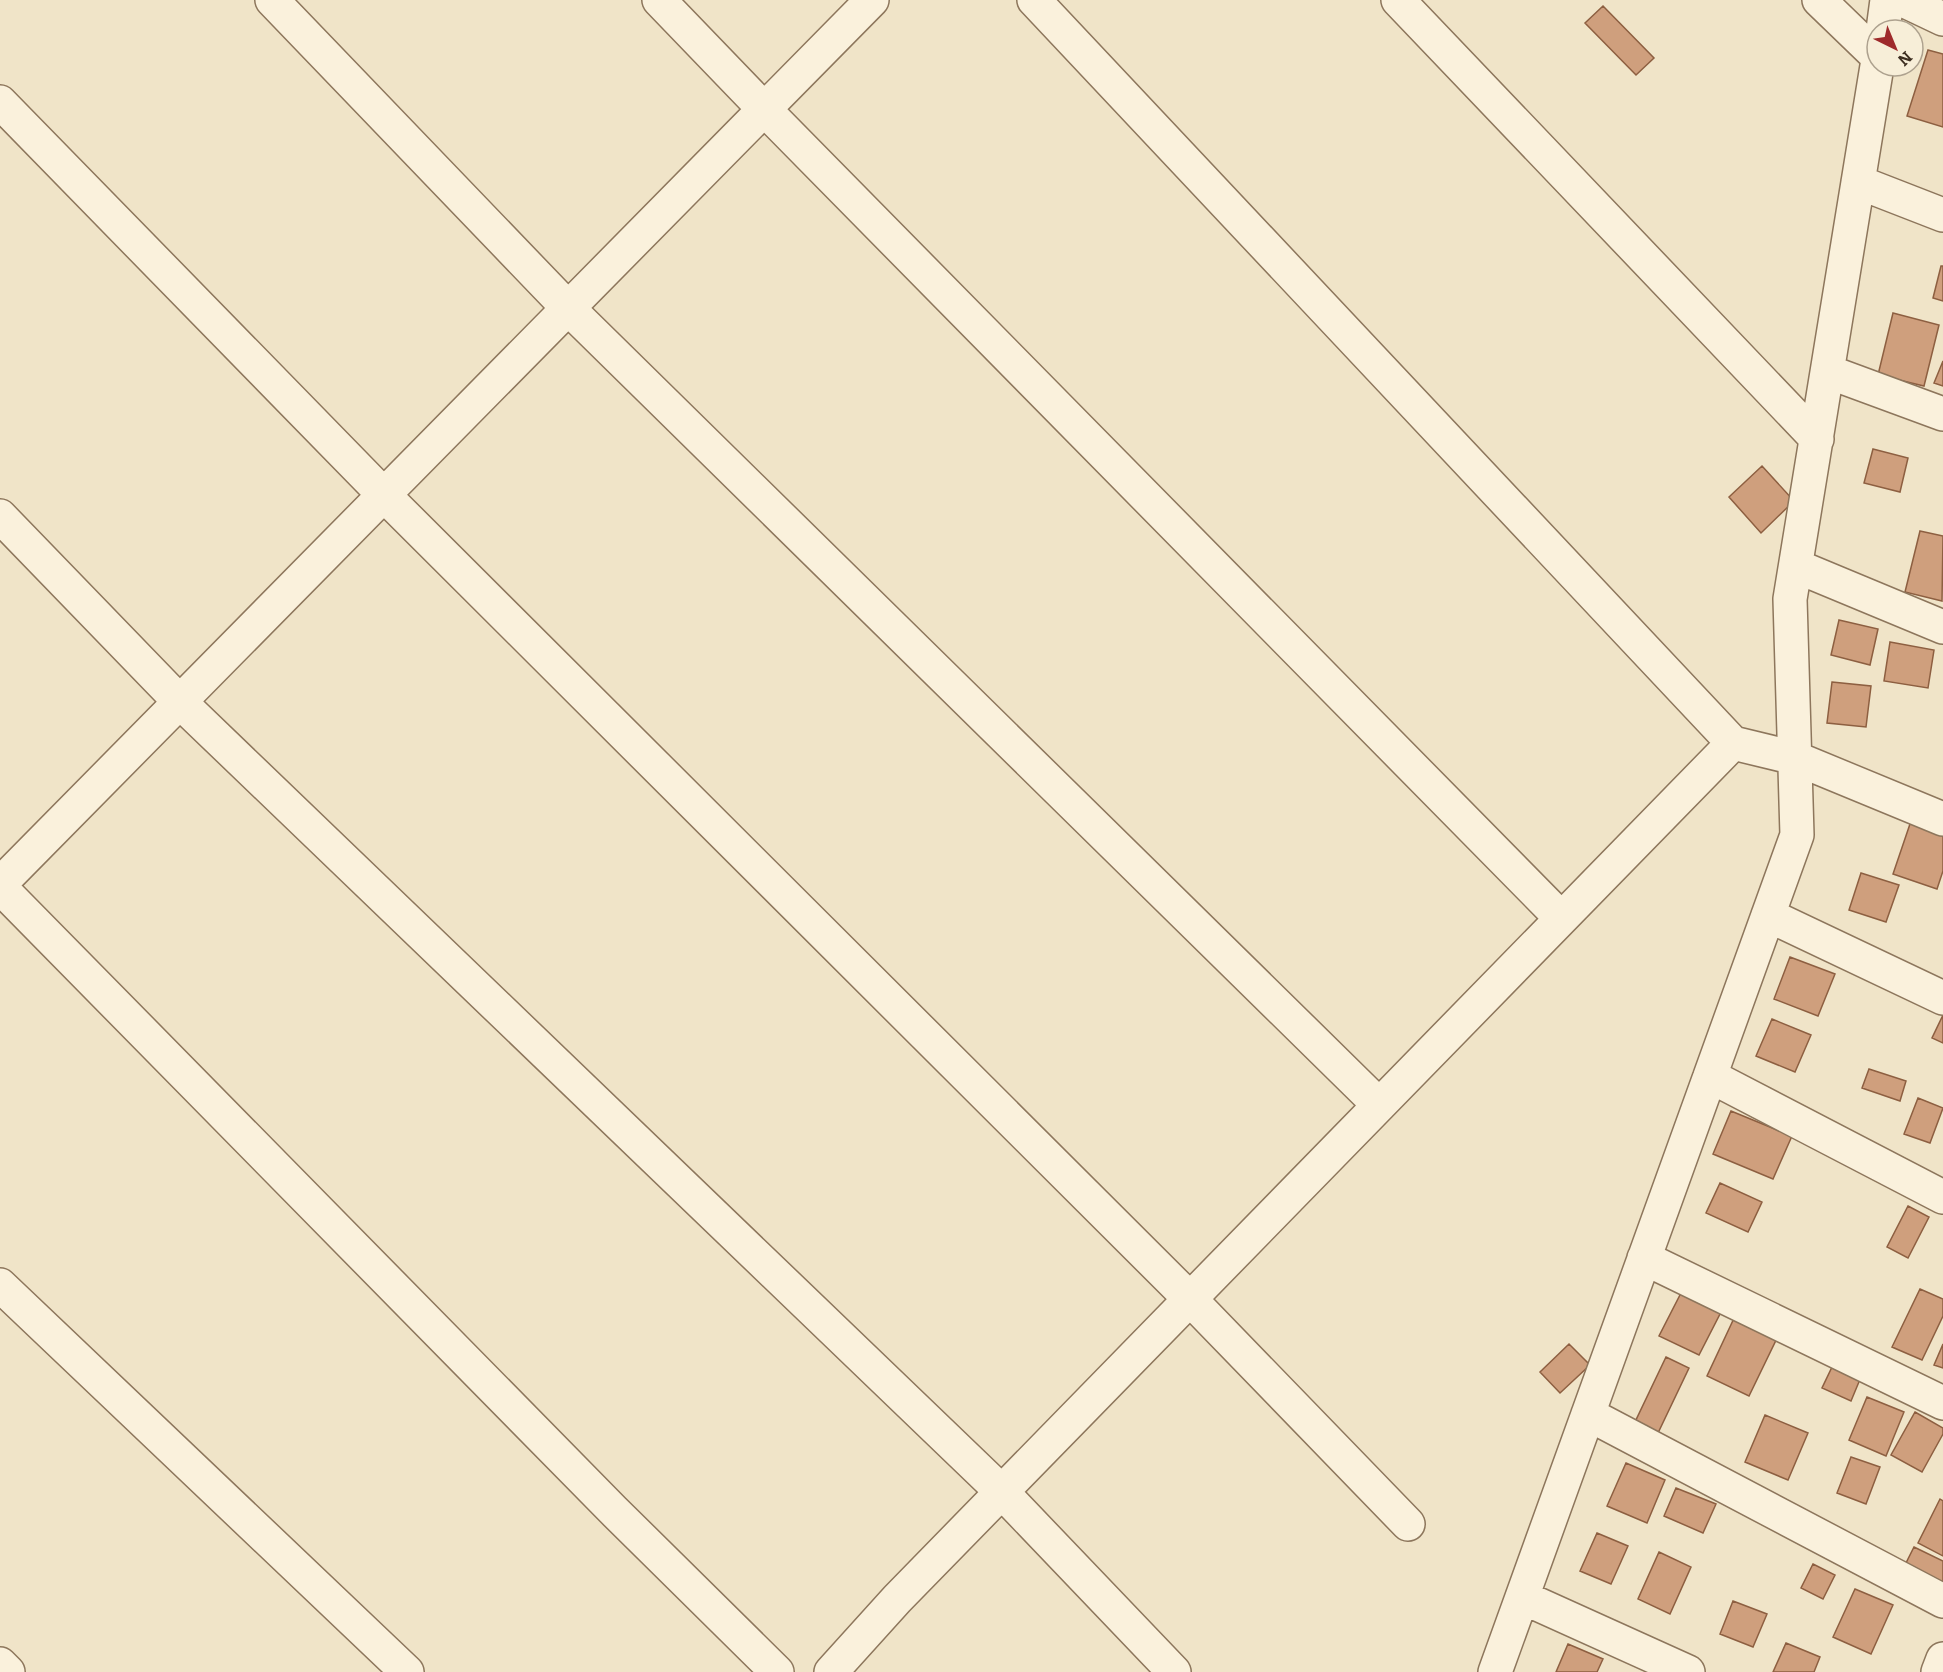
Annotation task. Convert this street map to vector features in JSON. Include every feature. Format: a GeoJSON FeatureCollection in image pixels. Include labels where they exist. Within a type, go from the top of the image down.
{"type":"FeatureCollection","features":[{"type":"Feature","properties":{"kind":"street"},"geometry":{"type":"LineString","coordinates":[[272,0],[568,308],[1379,1105]]}},
{"type":"Feature","properties":{"kind":"street"},"geometry":{"type":"LineString","coordinates":[[659,0],[764,110],[1561,918]]}},
{"type":"Feature","properties":{"kind":"street"},"geometry":{"type":"LineString","coordinates":[[777,1672],[613,1510],[0,885],[872,0]]}},
{"type":"Feature","properties":{"kind":"street"},"geometry":{"type":"LineString","coordinates":[[1034,0],[1733,743],[1795,758],[1943,819]]}},
{"type":"Feature","properties":{"kind":"street"},"geometry":{"type":"LineString","coordinates":[[1398,0],[1817,439]]}},
{"type":"Feature","properties":{"kind":"street"},"geometry":{"type":"LineString","coordinates":[[1819,0],[1865,44]]}},
{"type":"Feature","properties":{"kind":"street"},"geometry":{"type":"LineString","coordinates":[[1885,18],[1887,0]]}},
{"type":"Feature","properties":{"kind":"street"},"geometry":{"type":"LineString","coordinates":[[1903,0],[1943,19]]}},
{"type":"Feature","properties":{"kind":"street"},"geometry":{"type":"LineString","coordinates":[[1495,1672],[1797,835],[1790,598],[1829,372],[1875,78]]}},
{"type":"Feature","properties":{"kind":"street"},"geometry":{"type":"LineString","coordinates":[[0,102],[384,495],[1190,1299],[1408,1524]]}},
{"type":"Feature","properties":{"kind":"street"},"geometry":{"type":"LineString","coordinates":[[1858,182],[1943,215]]}},
{"type":"Feature","properties":{"kind":"street"},"geometry":{"type":"LineString","coordinates":[[1829,372],[1943,414]]}},
{"type":"Feature","properties":{"kind":"street"},"geometry":{"type":"LineString","coordinates":[[0,516],[180,702],[1002,1492],[1174,1672]]}},
{"type":"Feature","properties":{"kind":"street"},"geometry":{"type":"LineString","coordinates":[[1796,566],[1943,627]]}},
{"type":"Feature","properties":{"kind":"street"},"geometry":{"type":"LineString","coordinates":[[831,1672],[897,1599],[1733,743]]}},
{"type":"Feature","properties":{"kind":"street"},"geometry":{"type":"LineString","coordinates":[[1768,915],[1943,998]]}},
{"type":"Feature","properties":{"kind":"street"},"geometry":{"type":"LineString","coordinates":[[1710,1076],[1943,1197]]}},
{"type":"Feature","properties":{"kind":"street"},"geometry":{"type":"LineString","coordinates":[[1644,1258],[1943,1403]]}},
{"type":"Feature","properties":{"kind":"street"},"geometry":{"type":"LineString","coordinates":[[0,1285],[407,1672]]}},
{"type":"Feature","properties":{"kind":"street"},"geometry":{"type":"LineString","coordinates":[[1588,1414],[1943,1601]]}},
{"type":"Feature","properties":{"kind":"street"},"geometry":{"type":"LineString","coordinates":[[1522,1597],[1688,1672]]}},
{"type":"Feature","properties":{"kind":"street"},"geometry":{"type":"LineString","coordinates":[[1938,1672],[1943,1659]]}},
{"type":"Feature","properties":{"kind":"street"},"geometry":{"type":"LineString","coordinates":[[0,1664],[8,1672]]}},
{"type":"Feature","properties":{"kind":"building"},"geometry":{"type":"Polygon","coordinates":[[[1603,6],[1654,58],[1636,75],[1585,23],[1603,6]]]}},
{"type":"Feature","properties":{"kind":"building"},"geometry":{"type":"Polygon","coordinates":[[[1928,50],[1943,54],[1943,127],[1907,116],[1919,78],[1925,78],[1925,59],[1928,50]]]}},
{"type":"Feature","properties":{"kind":"building"},"geometry":{"type":"Polygon","coordinates":[[[1941,266],[1943,266],[1943,301],[1933,298],[1941,266]]]}},
{"type":"Feature","properties":{"kind":"building"},"geometry":{"type":"Polygon","coordinates":[[[1893,313],[1939,325],[1924,386],[1878,375],[1893,313]]]}},
{"type":"Feature","properties":{"kind":"building"},"geometry":{"type":"Polygon","coordinates":[[[1943,361],[1943,386],[1934,383],[1943,361]]]}},
{"type":"Feature","properties":{"kind":"building"},"geometry":{"type":"Polygon","coordinates":[[[1873,449],[1908,458],[1900,492],[1864,483],[1873,449]]]}},
{"type":"Feature","properties":{"kind":"building"},"geometry":{"type":"Polygon","coordinates":[[[1762,466],[1794,501],[1761,533],[1729,497],[1762,466]]]}},
{"type":"Feature","properties":{"kind":"building"},"geometry":{"type":"Polygon","coordinates":[[[1920,531],[1943,536],[1942,601],[1905,592],[1920,531]]]}},
{"type":"Feature","properties":{"kind":"building"},"geometry":{"type":"Polygon","coordinates":[[[1839,620],[1878,629],[1870,665],[1831,655],[1839,620]]]}},
{"type":"Feature","properties":{"kind":"building"},"geometry":{"type":"Polygon","coordinates":[[[1890,642],[1934,650],[1928,688],[1884,681],[1890,642]]]}},
{"type":"Feature","properties":{"kind":"building"},"geometry":{"type":"Polygon","coordinates":[[[1832,682],[1871,686],[1866,727],[1827,723],[1832,682]]]}},
{"type":"Feature","properties":{"kind":"building"},"geometry":{"type":"Polygon","coordinates":[[[1911,821],[1943,831],[1943,871],[1937,889],[1893,874],[1911,821]]]}},
{"type":"Feature","properties":{"kind":"building"},"geometry":{"type":"Polygon","coordinates":[[[1861,873],[1899,885],[1886,922],[1849,910],[1861,873]]]}},
{"type":"Feature","properties":{"kind":"building"},"geometry":{"type":"Polygon","coordinates":[[[1790,957],[1835,974],[1818,1016],[1774,999],[1790,957]]]}},
{"type":"Feature","properties":{"kind":"building"},"geometry":{"type":"Polygon","coordinates":[[[1943,1015],[1943,1043],[1932,1038],[1943,1015]]]}},
{"type":"Feature","properties":{"kind":"building"},"geometry":{"type":"Polygon","coordinates":[[[1772,1019],[1811,1035],[1795,1072],[1756,1056],[1772,1019]]]}},
{"type":"Feature","properties":{"kind":"building"},"geometry":{"type":"Polygon","coordinates":[[[1869,1069],[1906,1081],[1900,1101],[1862,1088],[1869,1069]]]}},
{"type":"Feature","properties":{"kind":"building"},"geometry":{"type":"Polygon","coordinates":[[[1918,1098],[1943,1108],[1930,1143],[1904,1134],[1918,1098]]]}},
{"type":"Feature","properties":{"kind":"building"},"geometry":{"type":"Polygon","coordinates":[[[1731,1111],[1792,1136],[1773,1179],[1713,1154],[1731,1111]]]}},
{"type":"Feature","properties":{"kind":"building"},"geometry":{"type":"Polygon","coordinates":[[[1720,1183],[1762,1202],[1748,1232],[1706,1213],[1720,1183]]]}},
{"type":"Feature","properties":{"kind":"building"},"geometry":{"type":"Polygon","coordinates":[[[1908,1206],[1929,1217],[1908,1258],[1887,1247],[1908,1206]]]}},
{"type":"Feature","properties":{"kind":"building"},"geometry":{"type":"Polygon","coordinates":[[[1920,1289],[1943,1299],[1943,1316],[1922,1360],[1892,1347],[1920,1289]]]}},
{"type":"Feature","properties":{"kind":"building"},"geometry":{"type":"Polygon","coordinates":[[[1681,1293],[1721,1312],[1699,1355],[1659,1336],[1681,1293]]]}},
{"type":"Feature","properties":{"kind":"building"},"geometry":{"type":"Polygon","coordinates":[[[1736,1314],[1779,1334],[1749,1396],[1707,1376],[1736,1314]]]}},
{"type":"Feature","properties":{"kind":"building"},"geometry":{"type":"Polygon","coordinates":[[[1569,1344],[1590,1365],[1560,1393],[1540,1372],[1569,1344]]]}},
{"type":"Feature","properties":{"kind":"building"},"geometry":{"type":"Polygon","coordinates":[[[1943,1344],[1943,1368],[1934,1365],[1943,1344]]]}},
{"type":"Feature","properties":{"kind":"building"},"geometry":{"type":"Polygon","coordinates":[[[1666,1357],[1689,1368],[1658,1433],[1635,1422],[1666,1357]]]}},
{"type":"Feature","properties":{"kind":"building"},"geometry":{"type":"Polygon","coordinates":[[[1833,1365],[1861,1377],[1851,1401],[1822,1388],[1833,1365]]]}},
{"type":"Feature","properties":{"kind":"building"},"geometry":{"type":"Polygon","coordinates":[[[1867,1397],[1904,1412],[1886,1456],[1849,1440],[1867,1397]]]}},
{"type":"Feature","properties":{"kind":"building"},"geometry":{"type":"Polygon","coordinates":[[[1915,1412],[1943,1428],[1943,1434],[1922,1472],[1891,1455],[1915,1412]]]}},
{"type":"Feature","properties":{"kind":"building"},"geometry":{"type":"Polygon","coordinates":[[[1765,1415],[1808,1433],[1788,1480],[1745,1462],[1765,1415]]]}},
{"type":"Feature","properties":{"kind":"building"},"geometry":{"type":"Polygon","coordinates":[[[1851,1457],[1880,1467],[1866,1504],[1837,1493],[1851,1457]]]}},
{"type":"Feature","properties":{"kind":"building"},"geometry":{"type":"Polygon","coordinates":[[[1626,1463],[1665,1480],[1647,1523],[1607,1506],[1626,1463]]]}},
{"type":"Feature","properties":{"kind":"building"},"geometry":{"type":"Polygon","coordinates":[[[1676,1488],[1716,1504],[1703,1533],[1664,1516],[1676,1488]]]}},
{"type":"Feature","properties":{"kind":"building"},"geometry":{"type":"Polygon","coordinates":[[[1940,1499],[1943,1501],[1943,1556],[1918,1543],[1940,1499]]]}},
{"type":"Feature","properties":{"kind":"building"},"geometry":{"type":"Polygon","coordinates":[[[1597,1533],[1628,1546],[1611,1584],[1580,1571],[1597,1533]]]}},
{"type":"Feature","properties":{"kind":"building"},"geometry":{"type":"Polygon","coordinates":[[[1914,1547],[1943,1561],[1943,1589],[1903,1569],[1914,1547]]]}},
{"type":"Feature","properties":{"kind":"building"},"geometry":{"type":"Polygon","coordinates":[[[1659,1552],[1691,1567],[1670,1614],[1638,1599],[1659,1552]]]}},
{"type":"Feature","properties":{"kind":"building"},"geometry":{"type":"Polygon","coordinates":[[[1813,1564],[1835,1575],[1823,1599],[1801,1588],[1813,1564]]]}},
{"type":"Feature","properties":{"kind":"building"},"geometry":{"type":"Polygon","coordinates":[[[1855,1589],[1893,1605],[1871,1654],[1833,1637],[1855,1589]]]}},
{"type":"Feature","properties":{"kind":"building"},"geometry":{"type":"Polygon","coordinates":[[[1733,1601],[1767,1614],[1753,1647],[1720,1634],[1733,1601]]]}},
{"type":"Feature","properties":{"kind":"building"},"geometry":{"type":"Polygon","coordinates":[[[1786,1643],[1820,1657],[1814,1672],[1773,1672],[1786,1643]]]}},
{"type":"Feature","properties":{"kind":"building"},"geometry":{"type":"Polygon","coordinates":[[[1568,1644],[1603,1659],[1597,1672],[1556,1672],[1568,1644]]]}}]}
